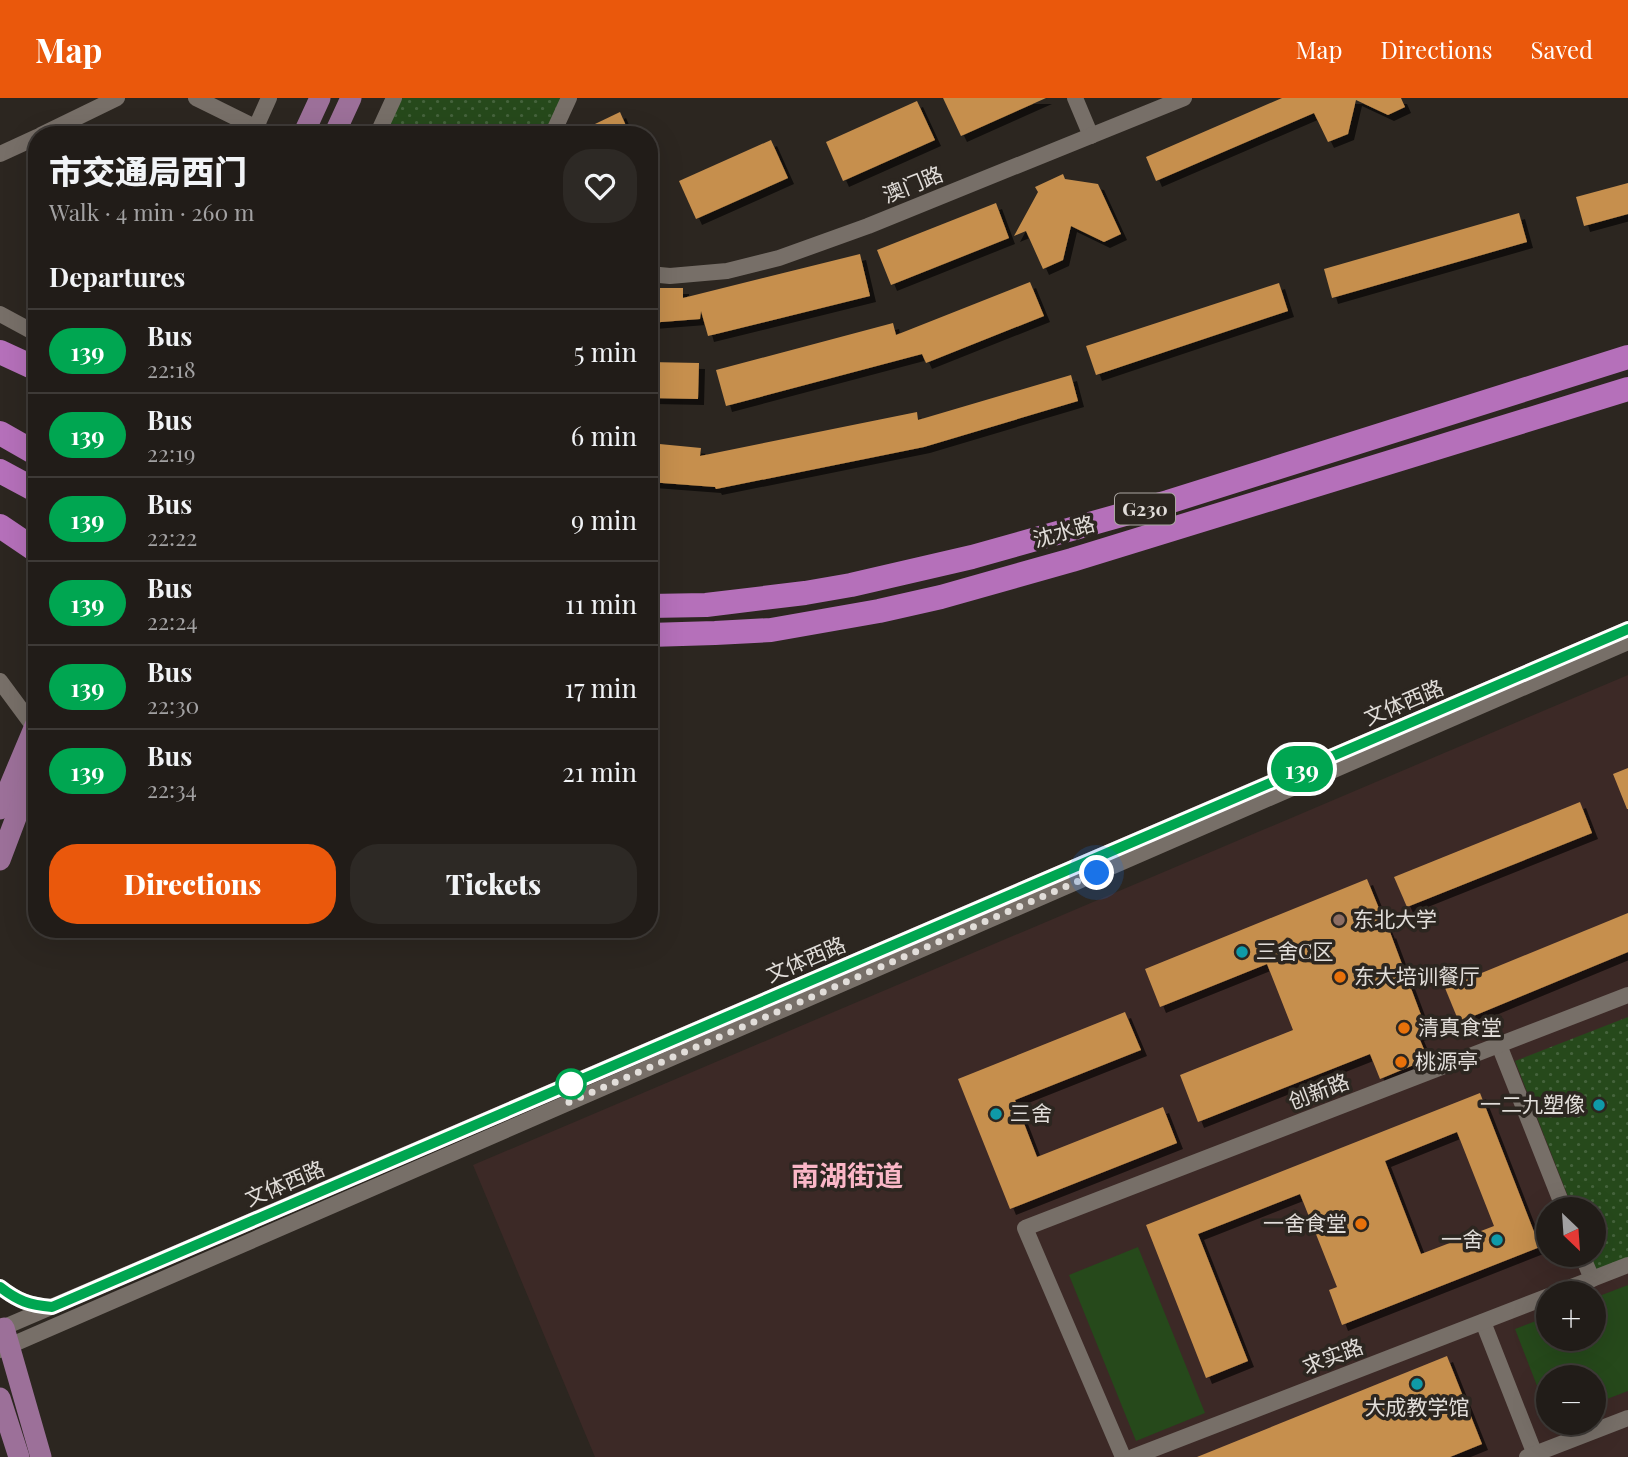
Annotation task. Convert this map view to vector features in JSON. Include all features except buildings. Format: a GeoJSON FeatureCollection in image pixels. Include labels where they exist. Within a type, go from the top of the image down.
{"type":"FeatureCollection","features":[{"type":"Feature","properties":{"kind":"highway"},"geometry":{"type":"LineString","coordinates":[[0,352],[28,365]]}},
{"type":"Feature","properties":{"kind":"highway","name":"沈水路"},"geometry":{"type":"LineString","coordinates":[[658,606],[756,600],[851,585],[972,557],[1168,502],[1628,357]]}},
{"type":"Feature","properties":{"kind":"highway","name":"沈水路"},"geometry":{"type":"LineString","coordinates":[[658,635],[771,629],[879,611],[954,594],[1628,389]]}},
{"type":"Feature","properties":{"kind":"highway"},"geometry":{"type":"LineString","coordinates":[[0,433],[28,449]]}},
{"type":"Feature","properties":{"kind":"highway"},"geometry":{"type":"LineString","coordinates":[[0,471],[28,486]]}},
{"type":"Feature","properties":{"kind":"highway"},"geometry":{"type":"LineString","coordinates":[[0,526],[28,545]]}},
{"type":"Feature","properties":{"kind":"highway"},"geometry":{"type":"LineString","coordinates":[[658,642],[715,634]]}},
{"type":"Feature","properties":{"kind":"main road"},"geometry":{"type":"LineString","coordinates":[[307,126],[320,98]]}},
{"type":"Feature","properties":{"kind":"main road"},"geometry":{"type":"LineString","coordinates":[[338,126],[351,98]]}},
{"type":"Feature","properties":{"kind":"main road"},"geometry":{"type":"LineString","coordinates":[[0,809],[28,741]]}},
{"type":"Feature","properties":{"kind":"main road"},"geometry":{"type":"LineString","coordinates":[[0,860],[28,786]]}},
{"type":"Feature","properties":{"kind":"main road"},"geometry":{"type":"LineString","coordinates":[[2,1334],[41,1457]]}},
{"type":"Feature","properties":{"kind":"main road"},"geometry":{"type":"LineString","coordinates":[[0,1398],[19,1457]]}},
{"type":"Feature","properties":{"kind":"street"},"geometry":{"type":"LineString","coordinates":[[60,126],[117,98]]}},
{"type":"Feature","properties":{"kind":"street"},"geometry":{"type":"LineString","coordinates":[[196,98],[254,126]]}},
{"type":"Feature","properties":{"kind":"street"},"geometry":{"type":"LineString","coordinates":[[256,126],[269,98]]}},
{"type":"Feature","properties":{"kind":"street"},"geometry":{"type":"LineString","coordinates":[[381,126],[394,98]]}},
{"type":"Feature","properties":{"kind":"street"},"geometry":{"type":"LineString","coordinates":[[556,126],[569,98]]}},
{"type":"Feature","properties":{"kind":"street"},"geometry":{"type":"LineString","coordinates":[[1075,98],[1091,136]]}},
{"type":"Feature","properties":{"kind":"street","name":"澳门路"},"geometry":{"type":"LineString","coordinates":[[658,275],[727,271],[779,258],[868,226],[1184,98]]}},
{"type":"Feature","properties":{"kind":"street"},"geometry":{"type":"LineString","coordinates":[[0,154],[28,141]]}},
{"type":"Feature","properties":{"kind":"street"},"geometry":{"type":"LineString","coordinates":[[0,314],[28,329]]}},
{"type":"Feature","properties":{"kind":"street","name":"文体西路"},"geometry":{"type":"LineString","coordinates":[[2,1334],[52,1307],[1628,629]]}},
{"type":"Feature","properties":{"kind":"street","name":"文体西路"},"geometry":{"type":"LineString","coordinates":[[2,1334],[1628,642]]}},
{"type":"Feature","properties":{"kind":"street"},"geometry":{"type":"LineString","coordinates":[[0,681],[28,715]]}},
{"type":"Feature","properties":{"kind":"street","name":"创新路"},"geometry":{"type":"LineString","coordinates":[[1124,1457],[1025,1228],[1628,995]]}},
{"type":"Feature","properties":{"kind":"street"},"geometry":{"type":"LineString","coordinates":[[1499,1045],[1559,1197]]}},
{"type":"Feature","properties":{"kind":"street"},"geometry":{"type":"LineString","coordinates":[[1587,1281],[1628,1265]]}},
{"type":"Feature","properties":{"kind":"street"},"geometry":{"type":"LineString","coordinates":[[1587,1267],[1592,1279]]}},
{"type":"Feature","properties":{"kind":"street"},"geometry":{"type":"LineString","coordinates":[[0,1287],[28,1304],[52,1307]]}},
{"type":"Feature","properties":{"kind":"street","name":"求实路"},"geometry":{"type":"LineString","coordinates":[[1133,1457],[1536,1301]]}},
{"type":"Feature","properties":{"kind":"street"},"geometry":{"type":"LineString","coordinates":[[1483,1322],[1532,1456],[1628,1418]]}},
{"type":"Feature","properties":{"kind":"shaded area","name":"东北大学"},"geometry":{"type":"Polygon","coordinates":[[[1628,675],[1628,1457],[595,1457],[473,1165],[1628,675]]]}},
{"type":"Feature","properties":{"kind":"green space"},"geometry":{"type":"Polygon","coordinates":[[[394,98],[569,98],[556,126],[381,126],[394,98]]]}},
{"type":"Feature","properties":{"kind":"green space"},"geometry":{"type":"Polygon","coordinates":[[[1628,1017],[1628,1259],[1597,1272],[1595,1267],[1606,1267],[1606,1197],[1568,1197],[1515,1061],[1628,1017]]]}},
{"type":"Feature","properties":{"kind":"green space"},"geometry":{"type":"Polygon","coordinates":[[[1138,1247],[1205,1413],[1136,1441],[1069,1275],[1138,1247]]]}},
{"type":"Feature","properties":{"kind":"green space"},"geometry":{"type":"Polygon","coordinates":[[[1628,1285],[1628,1391],[1606,1399],[1606,1365],[1536,1365],[1536,1383],[1515,1329],[1536,1321],[1536,1351],[1606,1351],[1606,1293],[1628,1285]]]}},
{"type":"Feature","properties":{"kind":"bus line","name":"139"},"geometry":{"type":"LineString","coordinates":[[0,1287],[28,1304],[52,1307],[1628,629]]}},
{"type":"Feature","properties":{"kind":"place","name":"东北大学"},"geometry":{"type":"Point","coordinates":[1339,920]}},
{"type":"Feature","properties":{"kind":"place","name":"三舍C区"},"geometry":{"type":"Point","coordinates":[1242,952]}},
{"type":"Feature","properties":{"kind":"place","name":"东大培训餐厅"},"geometry":{"type":"Point","coordinates":[1340,977]}},
{"type":"Feature","properties":{"kind":"place","name":"清真食堂"},"geometry":{"type":"Point","coordinates":[1404,1028]}},
{"type":"Feature","properties":{"kind":"place","name":"桃源亭"},"geometry":{"type":"Point","coordinates":[1401,1062]}},
{"type":"Feature","properties":{"kind":"place","name":"一二九塑像"},"geometry":{"type":"Point","coordinates":[1599,1105]}},
{"type":"Feature","properties":{"kind":"place","name":"三舍"},"geometry":{"type":"Point","coordinates":[996,1114]}},
{"type":"Feature","properties":{"kind":"place","name":"一舍食堂"},"geometry":{"type":"Point","coordinates":[1361,1224]}},
{"type":"Feature","properties":{"kind":"place","name":"一舍"},"geometry":{"type":"Point","coordinates":[1497,1240]}},
{"type":"Feature","properties":{"kind":"place","name":"大成教学馆"},"geometry":{"type":"Point","coordinates":[1417,1384]}},
{"type":"Feature","properties":{"kind":"district","name":"南湖街道"},"geometry":{"type":"Point","coordinates":[847,1176]}},
{"type":"Feature","properties":{"kind":"route"},"geometry":{"type":"LineString","coordinates":[[571,1084],[565,1104],[1097,873]]}}]}
